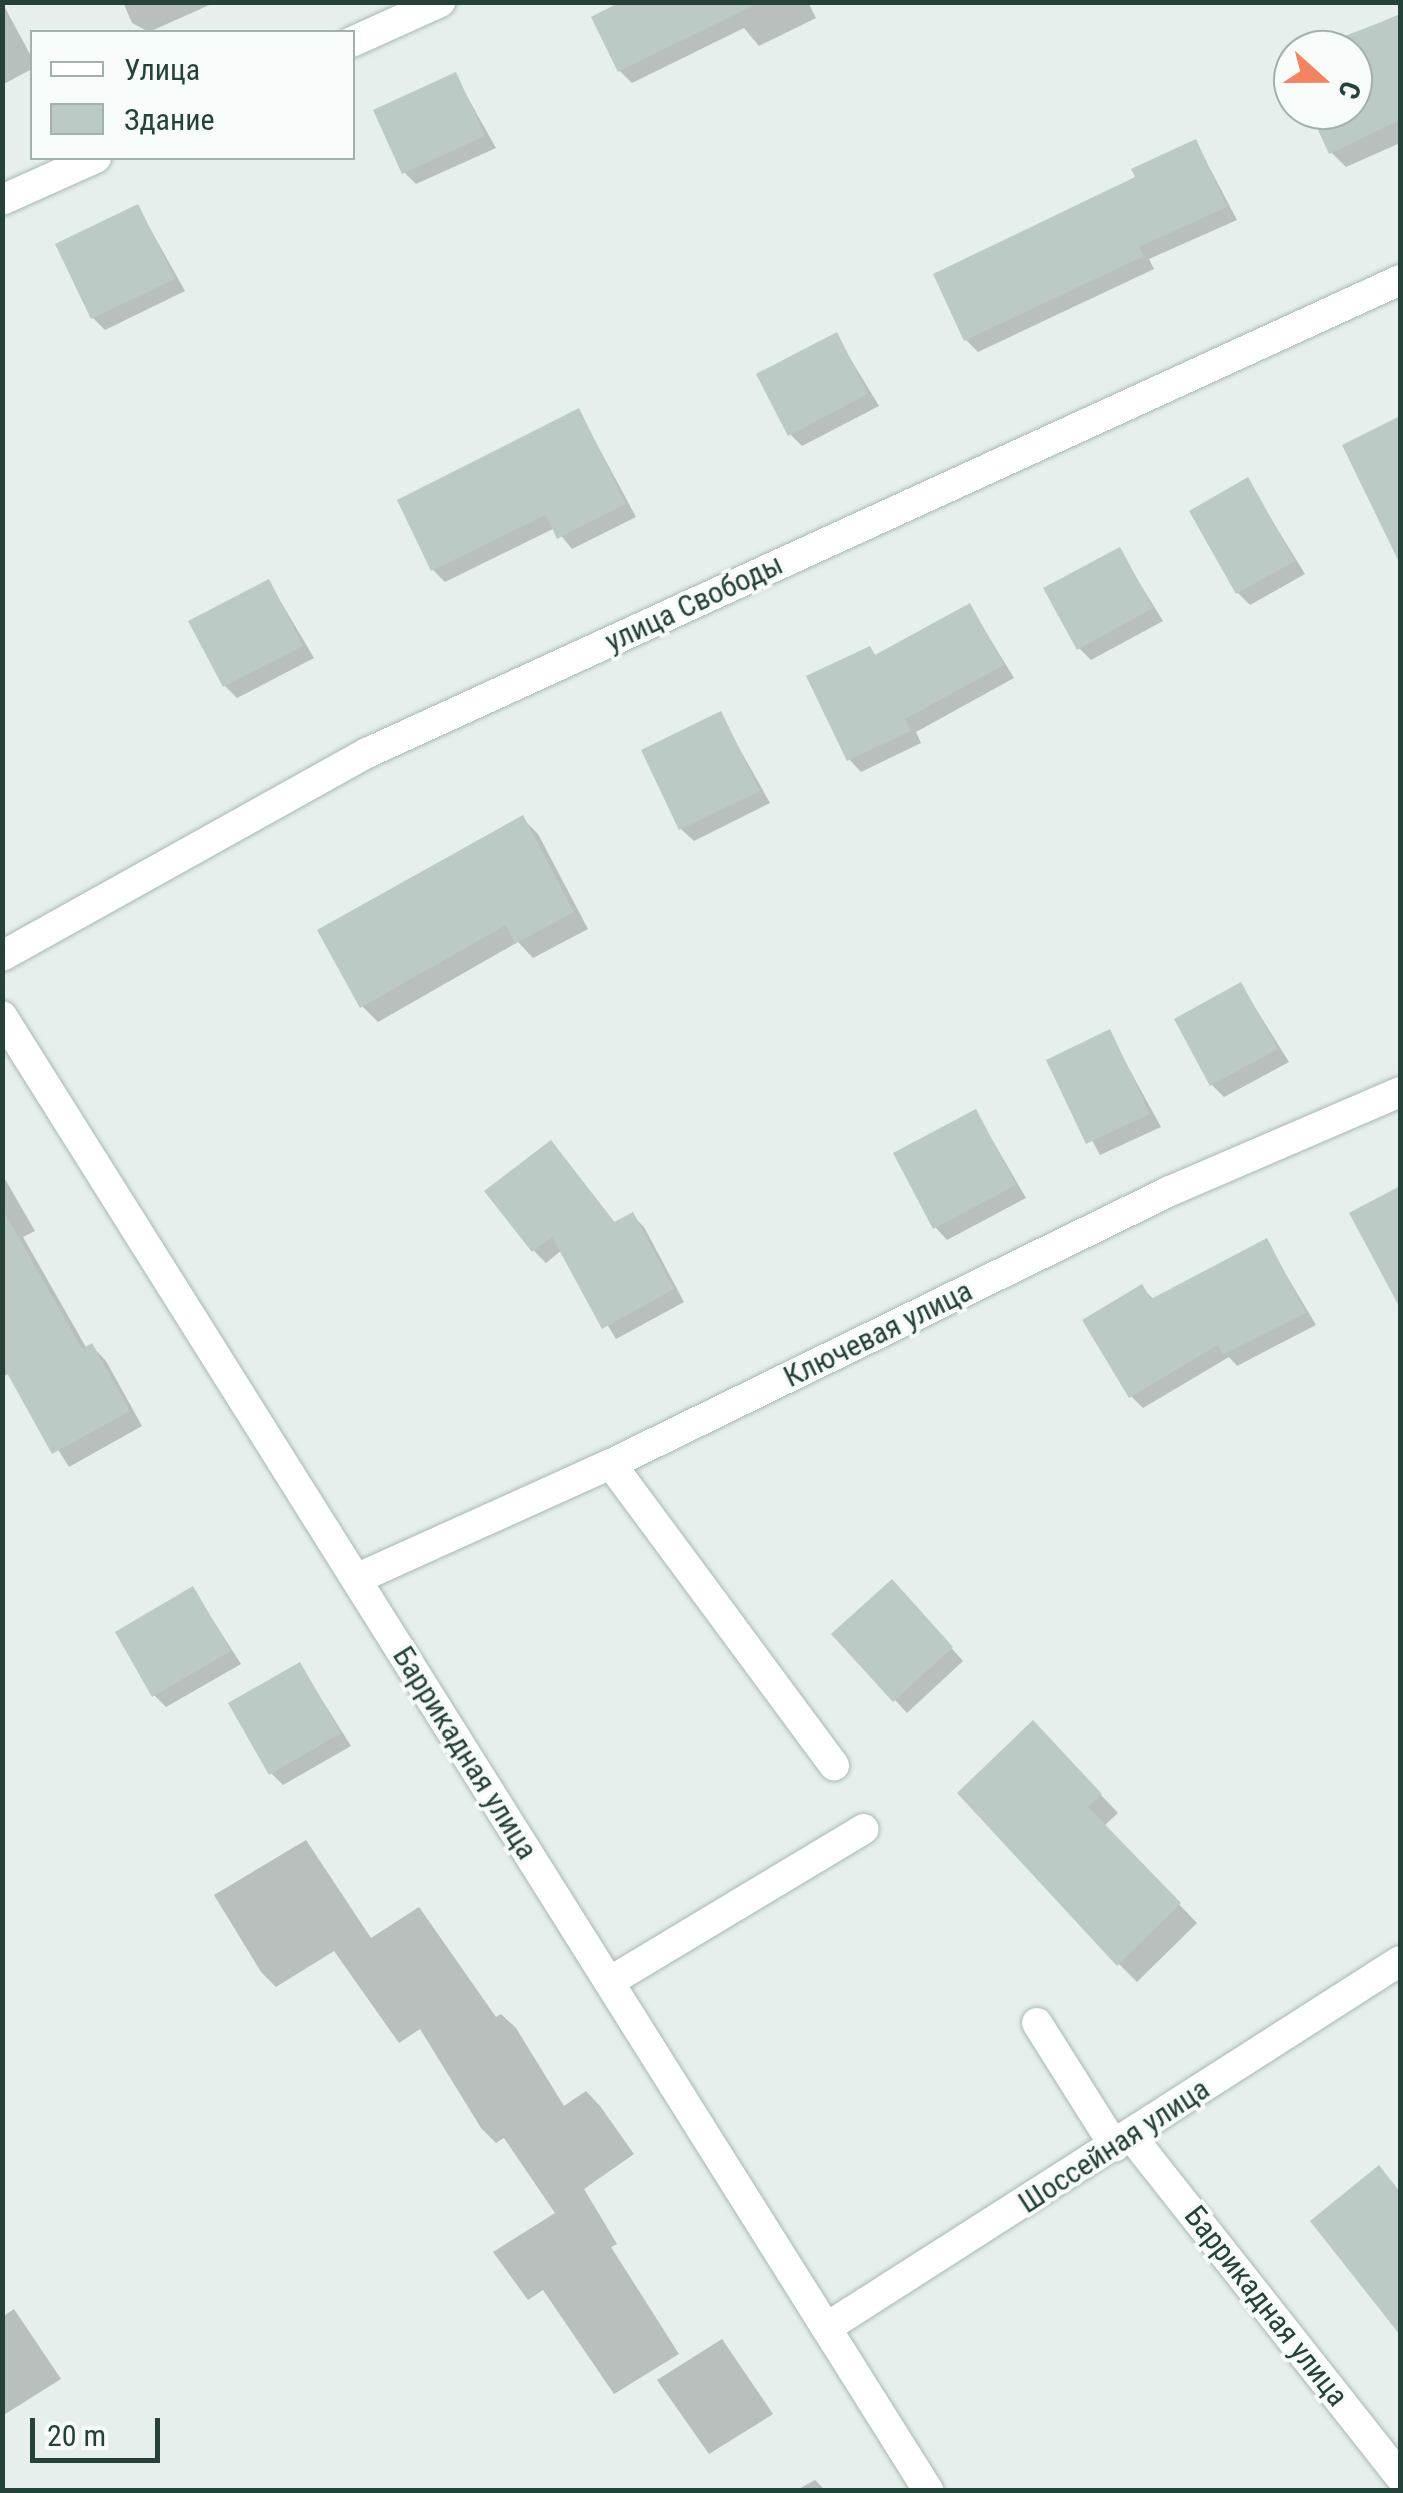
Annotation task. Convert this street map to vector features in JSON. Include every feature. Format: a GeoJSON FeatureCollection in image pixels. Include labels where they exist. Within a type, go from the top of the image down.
{"type":"FeatureCollection","features":[{"type":"Feature","properties":{"kind":"street"},"geometry":{"type":"LineString","coordinates":[[355,41],[440,2]]}},
{"type":"Feature","properties":{"kind":"street"},"geometry":{"type":"LineString","coordinates":[[2,200],[92,160]]}},
{"type":"Feature","properties":{"kind":"street","name":"улица Свободы"},"geometry":{"type":"LineString","coordinates":[[2,956],[367,753],[1400,280]]}},
{"type":"Feature","properties":{"kind":"street","name":"Баррикадная улица"},"geometry":{"type":"LineString","coordinates":[[2,1016],[928,2490]]}},
{"type":"Feature","properties":{"kind":"street","name":"Ключевая улица"},"geometry":{"type":"LineString","coordinates":[[356,1579],[611,1464],[1170,1191],[1400,1092]]}},
{"type":"Feature","properties":{"kind":"street"},"geometry":{"type":"LineString","coordinates":[[611,1464],[834,1765]]}},
{"type":"Feature","properties":{"kind":"street"},"geometry":{"type":"LineString","coordinates":[[609,1982],[864,1828]]}},
{"type":"Feature","properties":{"kind":"street","name":"Шоссейная улица"},"geometry":{"type":"LineString","coordinates":[[826,2328],[1400,1961]]}},
{"type":"Feature","properties":{"kind":"street","name":"Баррикадная улица"},"geometry":{"type":"LineString","coordinates":[[1037,2024],[1123,2141],[1400,2477]]}},
{"type":"Feature","properties":{"kind":"building"},"geometry":{"type":"Polygon","coordinates":[[[620,2],[760,2],[618,72],[591,17],[620,2]]]}},
{"type":"Feature","properties":{"kind":"building"},"geometry":{"type":"Polygon","coordinates":[[[1400,15],[1400,120],[1329,154],[1318,130],[1373,130],[1373,30],[1361,30],[1400,15]]]}},
{"type":"Feature","properties":{"kind":"building"},"geometry":{"type":"Polygon","coordinates":[[[456,72],[485,136],[402,174],[373,110],[456,72]]]}},
{"type":"Feature","properties":{"kind":"building"},"geometry":{"type":"Polygon","coordinates":[[[1196,139],[1227,207],[1139,247],[1144,256],[964,341],[933,274],[1135,177],[1131,169],[1196,139]]]}},
{"type":"Feature","properties":{"kind":"building"},"geometry":{"type":"Polygon","coordinates":[[[138,204],[175,279],[91,319],[55,244],[138,204]]]}},
{"type":"Feature","properties":{"kind":"building"},"geometry":{"type":"Polygon","coordinates":[[[837,332],[868,394],[788,436],[756,374],[837,332]]]}},
{"type":"Feature","properties":{"kind":"building"},"geometry":{"type":"Polygon","coordinates":[[[579,408],[626,504],[557,539],[546,515],[431,571],[397,500],[579,408]]]}},
{"type":"Feature","properties":{"kind":"building"},"geometry":{"type":"Polygon","coordinates":[[[1400,416],[1400,564],[1342,445],[1400,416]]]}},
{"type":"Feature","properties":{"kind":"building"},"geometry":{"type":"Polygon","coordinates":[[[1248,477],[1295,561],[1236,594],[1189,511],[1248,477]]]}},
{"type":"Feature","properties":{"kind":"building"},"geometry":{"type":"Polygon","coordinates":[[[1120,547],[1153,608],[1077,650],[1043,588],[1120,547]]]}},
{"type":"Feature","properties":{"kind":"building"},"geometry":{"type":"Polygon","coordinates":[[[269,579],[303,646],[223,687],[188,621],[269,579]]]}},
{"type":"Feature","properties":{"kind":"building"},"geometry":{"type":"Polygon","coordinates":[[[970,603],[1004,665],[905,719],[911,731],[847,761],[806,676],[870,646],[875,655],[970,603]]]}},
{"type":"Feature","properties":{"kind":"building"},"geometry":{"type":"Polygon","coordinates":[[[721,711],[760,791],[679,830],[641,750],[721,711]]]}},
{"type":"Feature","properties":{"kind":"building"},"geometry":{"type":"Polygon","coordinates":[[[523,815],[574,912],[515,944],[506,925],[360,1008],[317,930],[523,815]]]}},
{"type":"Feature","properties":{"kind":"building"},"geometry":{"type":"Polygon","coordinates":[[[1241,982],[1278,1049],[1210,1086],[1174,1019],[1241,982]]]}},
{"type":"Feature","properties":{"kind":"building"},"geometry":{"type":"Polygon","coordinates":[[[1110,1029],[1150,1114],[1086,1144],[1046,1060],[1110,1029]]]}},
{"type":"Feature","properties":{"kind":"building"},"geometry":{"type":"Polygon","coordinates":[[[976,1109],[1016,1185],[933,1229],[893,1153],[976,1109]]]}},
{"type":"Feature","properties":{"kind":"building"},"geometry":{"type":"Polygon","coordinates":[[[551,1140],[614,1222],[633,1212],[674,1289],[602,1329],[552,1237],[532,1252],[484,1191],[551,1140]]]}},
{"type":"Feature","properties":{"kind":"building"},"geometry":{"type":"Polygon","coordinates":[[[1400,1186],[1400,1308],[1349,1213],[1400,1186]]]}},
{"type":"Feature","properties":{"kind":"building"},"geometry":{"type":"Polygon","coordinates":[[[2,1208],[82,1349],[92,1343],[130,1411],[52,1454],[2,1364],[2,1208]]]}},
{"type":"Feature","properties":{"kind":"building"},"geometry":{"type":"Polygon","coordinates":[[[1267,1238],[1306,1313],[1223,1355],[1218,1345],[1129,1398],[1082,1320],[1142,1284],[1151,1299],[1267,1238]]]}},
{"type":"Feature","properties":{"kind":"building"},"geometry":{"type":"Polygon","coordinates":[[[892,1579],[953,1647],[893,1702],[831,1634],[892,1579]]]}},
{"type":"Feature","properties":{"kind":"building"},"geometry":{"type":"Polygon","coordinates":[[[193,1586],[231,1651],[152,1697],[115,1632],[193,1586]]]}},
{"type":"Feature","properties":{"kind":"building"},"geometry":{"type":"Polygon","coordinates":[[[300,1662],[341,1733],[269,1775],[228,1703],[300,1662]]]}},
{"type":"Feature","properties":{"kind":"building"},"geometry":{"type":"Polygon","coordinates":[[[1033,1720],[1102,1794],[1088,1807],[1181,1903],[1117,1966],[957,1793],[1033,1720]]]}},
{"type":"Feature","properties":{"kind":"building"},"geometry":{"type":"Polygon","coordinates":[[[1379,2165],[1400,2192],[1400,2335],[1310,2221],[1379,2165]]]}}]}
